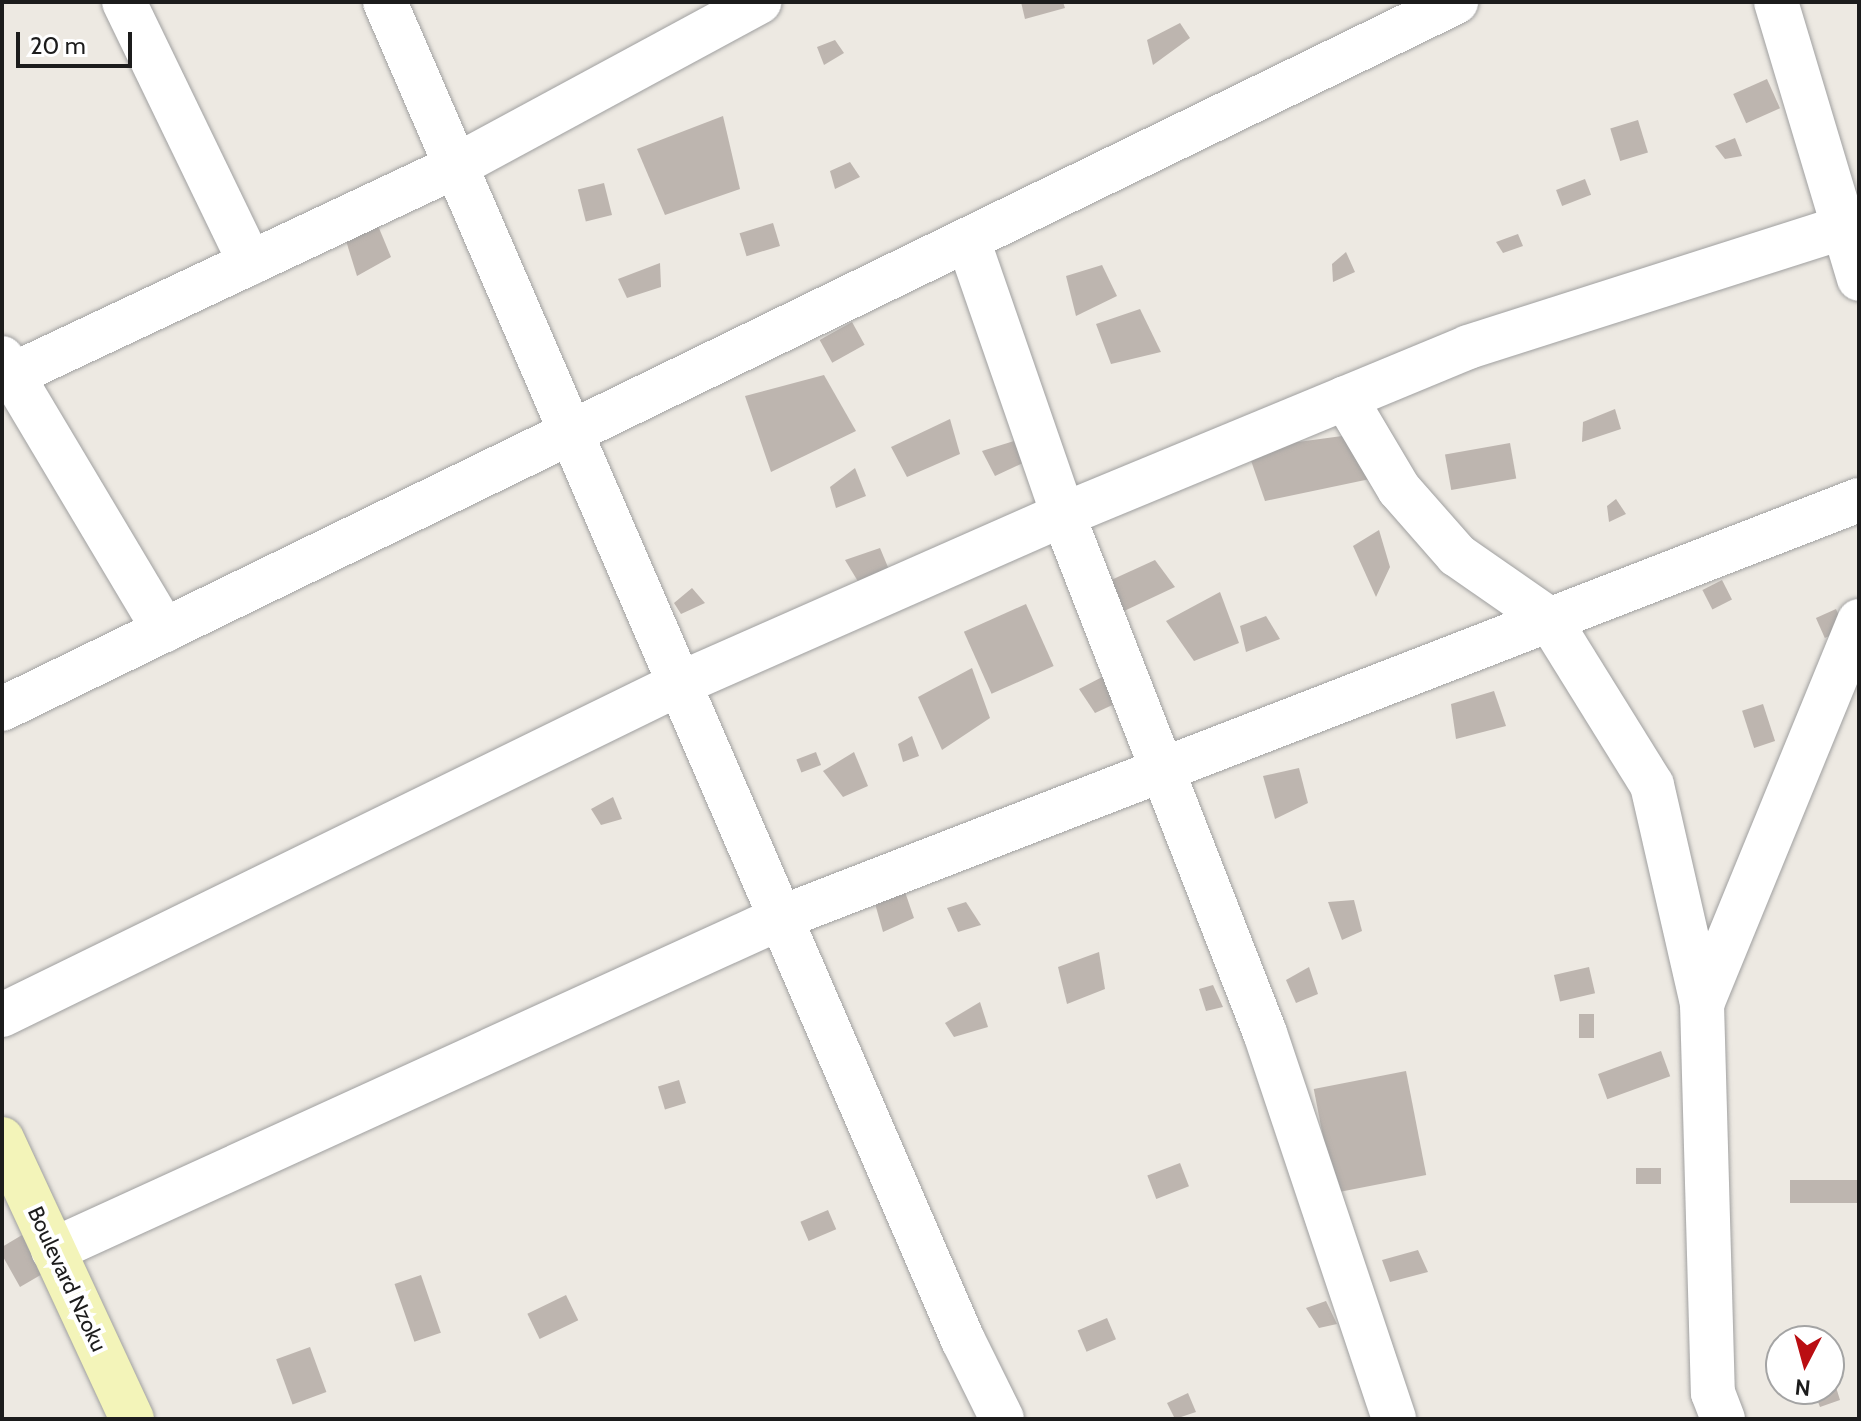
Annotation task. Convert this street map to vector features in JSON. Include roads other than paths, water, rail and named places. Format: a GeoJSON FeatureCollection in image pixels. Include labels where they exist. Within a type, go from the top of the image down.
{"type":"FeatureCollection","features":[{"type":"Feature","properties":{"kind":"street"},"geometry":{"type":"LineString","coordinates":[[124,2],[250,263]]}},
{"type":"Feature","properties":{"kind":"street"},"geometry":{"type":"LineString","coordinates":[[385,2],[963,1340],[1002,1419]]}},
{"type":"Feature","properties":{"kind":"street"},"geometry":{"type":"LineString","coordinates":[[164,630],[6,367],[250,263],[456,166],[759,2]]}},
{"type":"Feature","properties":{"kind":"street"},"geometry":{"type":"LineString","coordinates":[[2,709],[1456,2]]}},
{"type":"Feature","properties":{"kind":"street"},"geometry":{"type":"LineString","coordinates":[[1776,2],[1859,279]]}},
{"type":"Feature","properties":{"kind":"street"},"geometry":{"type":"LineString","coordinates":[[2,1015],[679,684],[1063,515],[1468,347],[1844,227]]}},
{"type":"Feature","properties":{"kind":"street"},"geometry":{"type":"LineString","coordinates":[[968,240],[1063,515],[1265,1033],[1394,1419]]}},
{"type":"Feature","properties":{"kind":"street"},"geometry":{"type":"LineString","coordinates":[[1345,398],[1399,489],[1457,555],[1549,619],[1652,785],[1702,1004],[1713,1393],[1723,1419]]}},
{"type":"Feature","properties":{"kind":"street"},"geometry":{"type":"LineString","coordinates":[[53,1250],[780,918],[1161,767],[1859,500]]}},
{"type":"Feature","properties":{"kind":"street"},"geometry":{"type":"LineString","coordinates":[[1702,1004],[1859,621]]}},
{"type":"Feature","properties":{"kind":"street","name":"Boulevard Nzoku"},"geometry":{"type":"LineString","coordinates":[[2,1139],[132,1419]]}}]}
